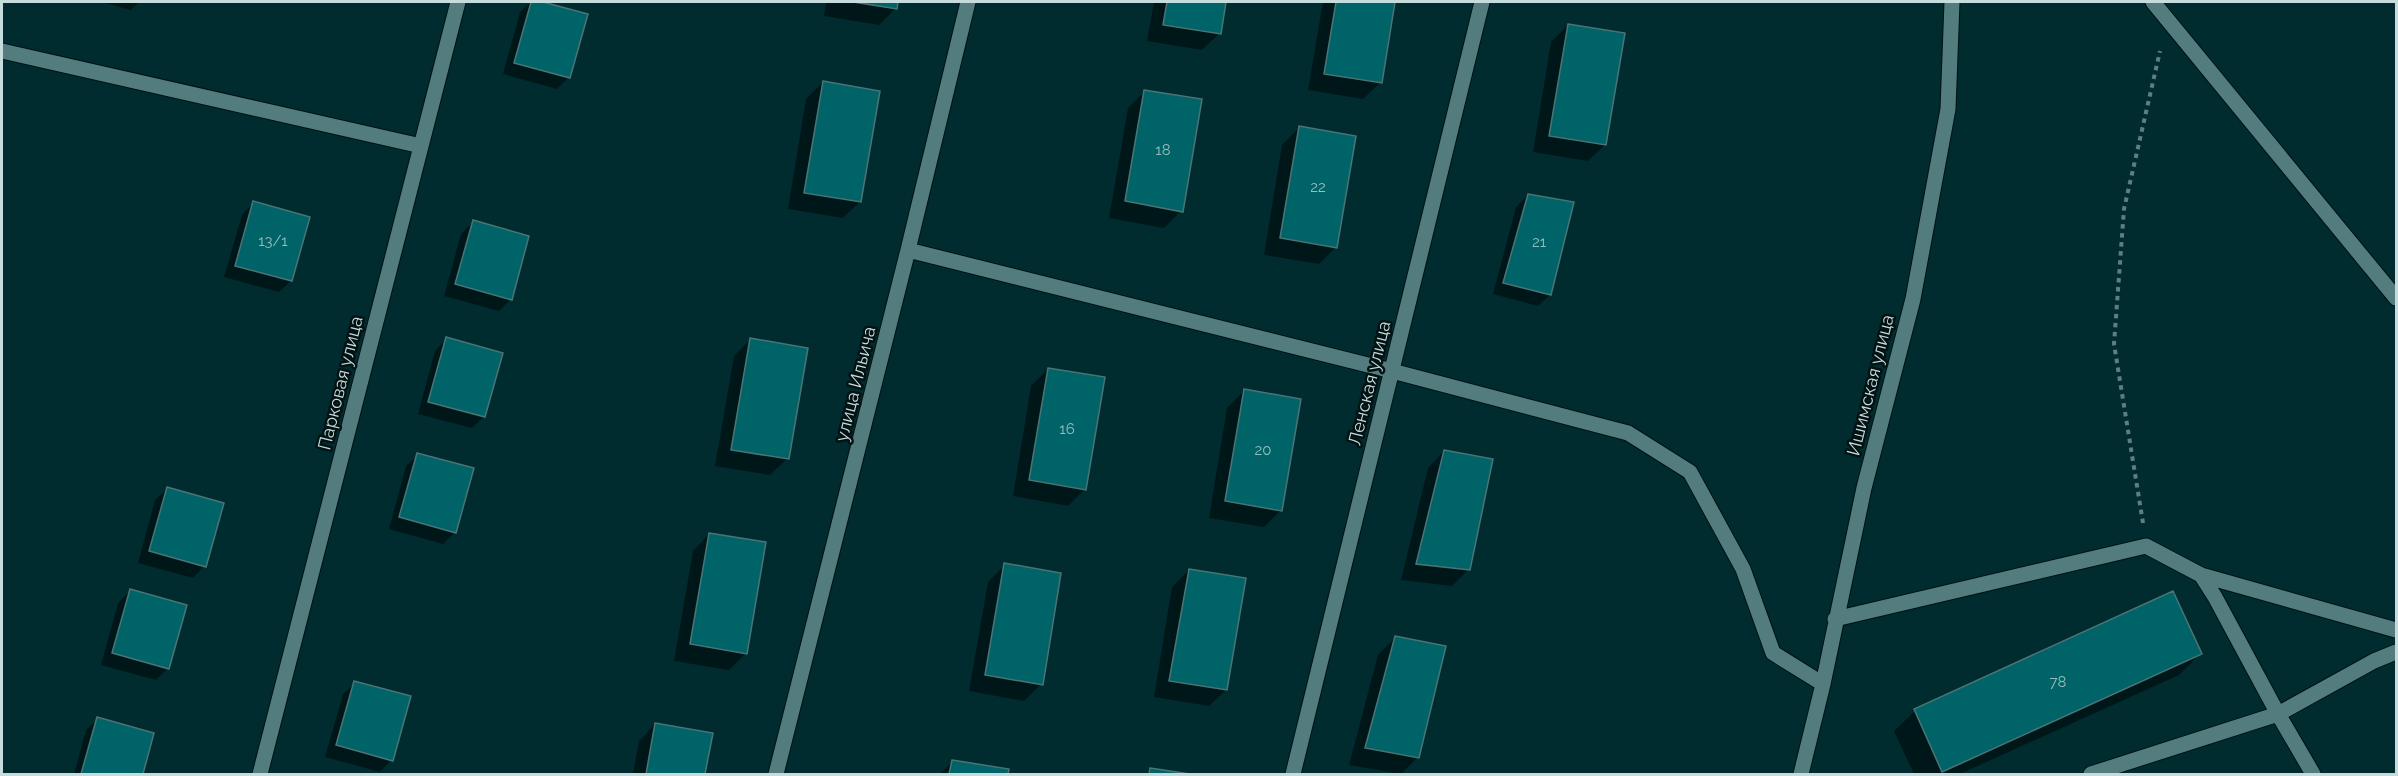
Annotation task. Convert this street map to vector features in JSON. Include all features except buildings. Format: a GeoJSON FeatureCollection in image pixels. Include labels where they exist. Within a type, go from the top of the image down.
{"type":"FeatureCollection","features":[{"type":"Feature","properties":{"kind":"street","name":"Парковая улица"},"geometry":{"type":"LineString","coordinates":[[260,774],[458,2]]}},
{"type":"Feature","properties":{"kind":"street","name":"улица Ильича"},"geometry":{"type":"LineString","coordinates":[[776,774],[968,2]]}},
{"type":"Feature","properties":{"kind":"street","name":"Ленская улица"},"geometry":{"type":"LineString","coordinates":[[1293,774],[1482,2]]}},
{"type":"Feature","properties":{"kind":"street","name":"Ишимская улица"},"geometry":{"type":"LineString","coordinates":[[1801,774],[1823,684],[1864,488],[1913,299],[1948,109],[1952,2]]}},
{"type":"Feature","properties":{"kind":"street"},"geometry":{"type":"LineString","coordinates":[[2153,2],[2397,298]]}},
{"type":"Feature","properties":{"kind":"street"},"geometry":{"type":"LineString","coordinates":[[2,51],[421,146]]}},
{"type":"Feature","properties":{"kind":"street"},"geometry":{"type":"LineString","coordinates":[[908,250],[1392,371],[1628,433],[1690,472],[1743,569],[1773,653],[1823,684]]}},
{"type":"Feature","properties":{"kind":"street"},"geometry":{"type":"LineString","coordinates":[[1835,619],[2146,546],[2200,575],[2397,630]]}},
{"type":"Feature","properties":{"kind":"street"},"geometry":{"type":"LineString","coordinates":[[2200,575],[2215,597],[2313,774]]}},
{"type":"Feature","properties":{"kind":"street"},"geometry":{"type":"LineString","coordinates":[[2091,774],[2278,714],[2374,661],[2397,652]]}},
{"type":"Feature","properties":{"kind":"street"},"geometry":{"type":"LineString","coordinates":[[1801,774],[1806,774]]}},
{"type":"Feature","properties":{"kind":"path"},"geometry":{"type":"LineString","coordinates":[[2146,546],[2114,344],[2124,209],[2167,18]]}}]}
